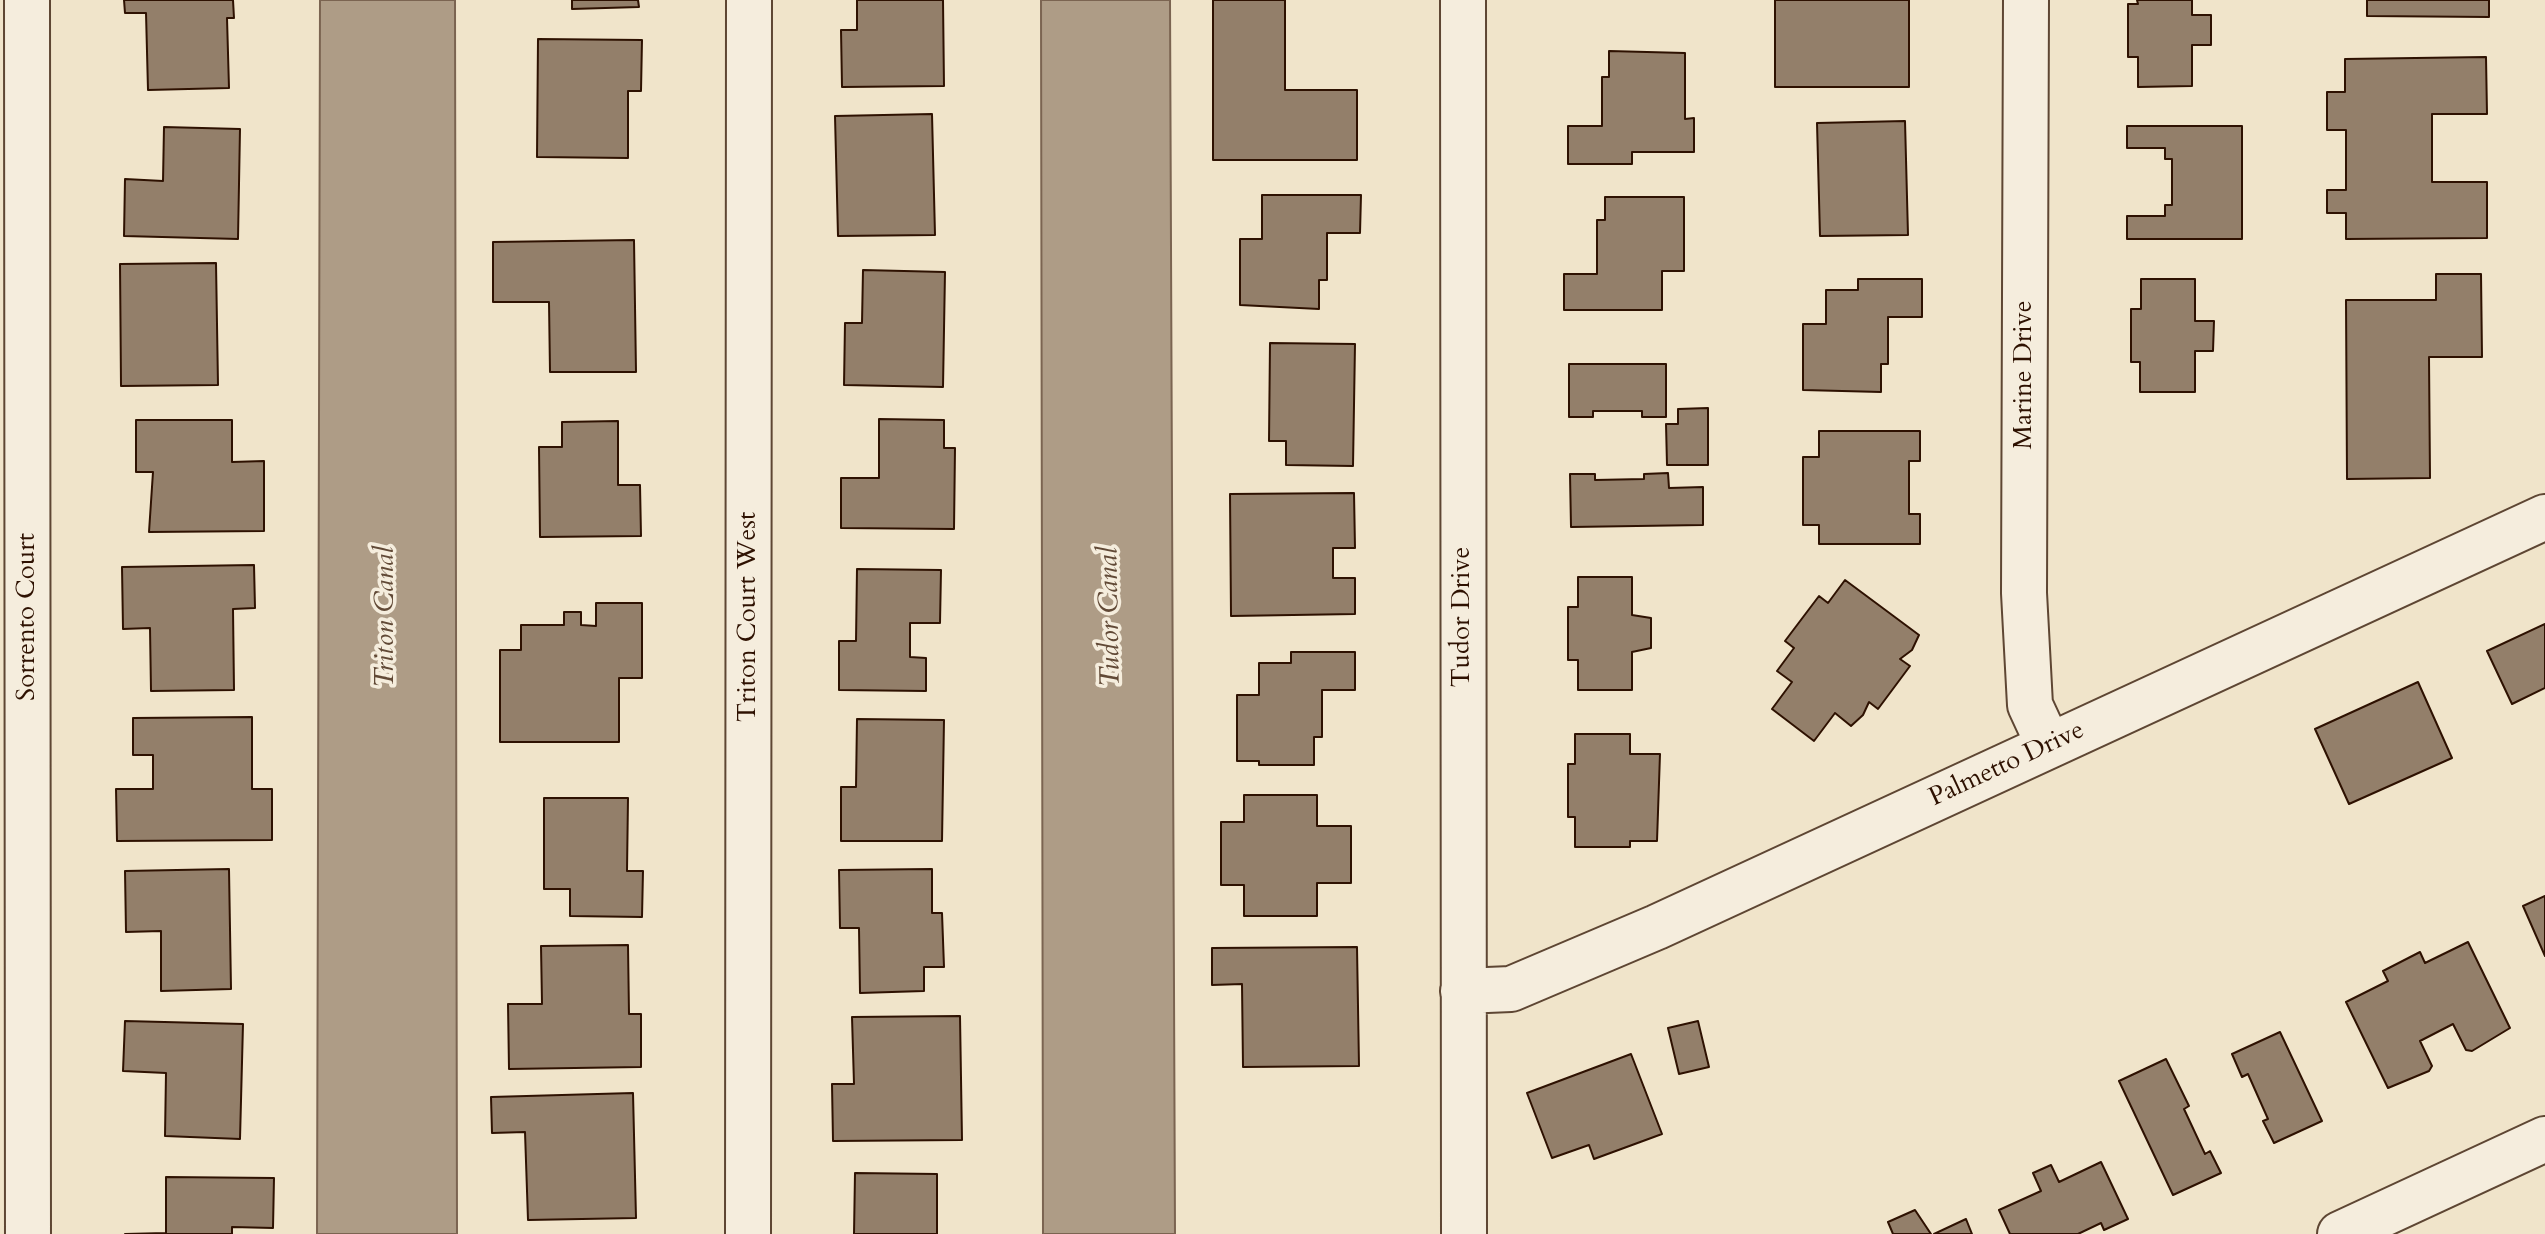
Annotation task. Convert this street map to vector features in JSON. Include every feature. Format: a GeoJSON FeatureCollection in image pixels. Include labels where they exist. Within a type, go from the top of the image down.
{"type":"FeatureCollection","features":[{"type":"Feature","properties":{"kind":"street","name":"Sorrento Court"},"geometry":{"type":"LineString","coordinates":[[27,0],[28,1234]]}},
{"type":"Feature","properties":{"kind":"street","name":"Triton Court West"},"geometry":{"type":"LineString","coordinates":[[748,1234],[749,0]]}},
{"type":"Feature","properties":{"kind":"street","name":"Tudor Drive"},"geometry":{"type":"LineString","coordinates":[[1463,0],[1464,1234]]}},
{"type":"Feature","properties":{"kind":"street","name":"Marine Drive"},"geometry":{"type":"LineString","coordinates":[[2026,0],[2024,593],[2030,705],[2049,746]]}},
{"type":"Feature","properties":{"kind":"street","name":"Palmetto Drive"},"geometry":{"type":"LineString","coordinates":[[1463,991],[1511,989],[1657,927],[2545,517]]}},
{"type":"Feature","properties":{"kind":"street"},"geometry":{"type":"LineString","coordinates":[[2340,1234],[2545,1139]]}},
{"type":"Feature","properties":{"kind":"water","name":"Triton Canal"},"geometry":{"type":"Polygon","coordinates":[[[320,0],[455,0],[457,1234],[317,1234],[320,0]]]}},
{"type":"Feature","properties":{"kind":"water","name":"Tudor Canal"},"geometry":{"type":"Polygon","coordinates":[[[1041,0],[1170,0],[1175,1234],[1043,1234],[1041,0]]]}},
{"type":"Feature","properties":{"kind":"building"},"geometry":{"type":"Polygon","coordinates":[[[124,0],[233,0],[234,18],[227,18],[229,88],[148,90],[146,13],[125,13],[124,0]]]}},
{"type":"Feature","properties":{"kind":"building"},"geometry":{"type":"Polygon","coordinates":[[[572,0],[638,0],[639,7],[572,9],[572,0]]]}},
{"type":"Feature","properties":{"kind":"building"},"geometry":{"type":"Polygon","coordinates":[[[857,0],[943,0],[944,86],[842,87],[841,30],[857,30],[857,0]]]}},
{"type":"Feature","properties":{"kind":"building"},"geometry":{"type":"Polygon","coordinates":[[[1213,0],[1285,0],[1285,90],[1357,90],[1357,160],[1213,160],[1213,0]]]}},
{"type":"Feature","properties":{"kind":"building"},"geometry":{"type":"Polygon","coordinates":[[[1775,0],[1909,0],[1909,87],[1775,87],[1775,0]]]}},
{"type":"Feature","properties":{"kind":"building"},"geometry":{"type":"Polygon","coordinates":[[[2137,0],[2192,0],[2192,15],[2211,15],[2211,45],[2192,45],[2192,86],[2138,87],[2138,57],[2128,57],[2128,4],[2138,4],[2137,0]]]}},
{"type":"Feature","properties":{"kind":"building"},"geometry":{"type":"Polygon","coordinates":[[[2367,0],[2489,0],[2489,17],[2367,16],[2367,0]]]}},
{"type":"Feature","properties":{"kind":"building"},"geometry":{"type":"Polygon","coordinates":[[[538,39],[642,40],[641,91],[628,91],[628,158],[537,157],[538,39]]]}},
{"type":"Feature","properties":{"kind":"building"},"geometry":{"type":"Polygon","coordinates":[[[1609,51],[1685,53],[1685,119],[1694,118],[1694,152],[1632,152],[1632,164],[1568,164],[1568,126],[1602,126],[1602,77],[1609,77],[1609,51]]]}},
{"type":"Feature","properties":{"kind":"building"},"geometry":{"type":"Polygon","coordinates":[[[2486,57],[2487,114],[2432,114],[2432,182],[2487,182],[2487,238],[2346,239],[2346,213],[2327,213],[2327,190],[2346,190],[2346,130],[2327,130],[2327,92],[2345,92],[2345,59],[2486,57]]]}},
{"type":"Feature","properties":{"kind":"building"},"geometry":{"type":"Polygon","coordinates":[[[932,114],[935,235],[838,236],[835,116],[932,114]]]}},
{"type":"Feature","properties":{"kind":"building"},"geometry":{"type":"Polygon","coordinates":[[[1905,121],[1908,235],[1820,236],[1817,123],[1905,121]]]}},
{"type":"Feature","properties":{"kind":"building"},"geometry":{"type":"Polygon","coordinates":[[[2127,126],[2242,126],[2242,239],[2127,239],[2127,216],[2165,216],[2165,205],[2172,205],[2172,159],[2165,159],[2165,148],[2127,148],[2127,126]]]}},
{"type":"Feature","properties":{"kind":"building"},"geometry":{"type":"Polygon","coordinates":[[[164,127],[240,129],[238,239],[124,236],[125,179],[163,181],[164,127]]]}},
{"type":"Feature","properties":{"kind":"building"},"geometry":{"type":"Polygon","coordinates":[[[1262,195],[1361,195],[1360,233],[1327,233],[1327,280],[1319,280],[1319,309],[1240,305],[1240,239],[1262,239],[1262,195]]]}},
{"type":"Feature","properties":{"kind":"building"},"geometry":{"type":"Polygon","coordinates":[[[1605,197],[1684,197],[1684,271],[1662,271],[1662,310],[1564,310],[1564,274],[1597,274],[1597,220],[1605,220],[1605,197]]]}},
{"type":"Feature","properties":{"kind":"building"},"geometry":{"type":"Polygon","coordinates":[[[634,240],[636,372],[550,372],[549,302],[493,302],[493,242],[634,240]]]}},
{"type":"Feature","properties":{"kind":"building"},"geometry":{"type":"Polygon","coordinates":[[[216,263],[218,385],[121,386],[120,264],[216,263]]]}},
{"type":"Feature","properties":{"kind":"building"},"geometry":{"type":"Polygon","coordinates":[[[863,270],[945,272],[943,387],[844,385],[845,323],[862,323],[863,270]]]}},
{"type":"Feature","properties":{"kind":"building"},"geometry":{"type":"Polygon","coordinates":[[[2436,274],[2481,274],[2482,357],[2429,357],[2430,478],[2347,479],[2346,300],[2436,300],[2436,274]]]}},
{"type":"Feature","properties":{"kind":"building"},"geometry":{"type":"Polygon","coordinates":[[[1858,279],[1922,279],[1922,317],[1888,317],[1888,364],[1881,364],[1881,392],[1803,390],[1803,324],[1826,324],[1826,290],[1858,290],[1858,279]]]}},
{"type":"Feature","properties":{"kind":"building"},"geometry":{"type":"Polygon","coordinates":[[[2141,279],[2195,279],[2195,321],[2214,321],[2213,351],[2195,351],[2195,392],[2140,392],[2140,362],[2131,362],[2131,309],[2141,309],[2141,279]]]}},
{"type":"Feature","properties":{"kind":"building"},"geometry":{"type":"Polygon","coordinates":[[[1270,343],[1355,344],[1353,466],[1286,465],[1286,441],[1269,441],[1270,343]]]}},
{"type":"Feature","properties":{"kind":"building"},"geometry":{"type":"Polygon","coordinates":[[[1569,364],[1666,364],[1666,417],[1642,417],[1642,411],[1593,411],[1593,417],[1569,417],[1569,364]]]}},
{"type":"Feature","properties":{"kind":"building"},"geometry":{"type":"Polygon","coordinates":[[[1708,408],[1708,465],[1667,465],[1666,424],[1678,424],[1678,409],[1708,408]]]}},
{"type":"Feature","properties":{"kind":"building"},"geometry":{"type":"Polygon","coordinates":[[[879,419],[944,420],[944,448],[955,448],[954,529],[841,528],[841,478],[879,478],[879,419]]]}},
{"type":"Feature","properties":{"kind":"building"},"geometry":{"type":"Polygon","coordinates":[[[136,420],[232,420],[232,462],[264,461],[264,531],[149,532],[153,472],[136,472],[136,420]]]}},
{"type":"Feature","properties":{"kind":"building"},"geometry":{"type":"Polygon","coordinates":[[[618,421],[618,485],[640,485],[641,536],[540,537],[539,447],[562,447],[562,422],[618,421]]]}},
{"type":"Feature","properties":{"kind":"building"},"geometry":{"type":"Polygon","coordinates":[[[1819,431],[1920,431],[1920,461],[1909,461],[1909,514],[1920,514],[1920,544],[1819,544],[1819,525],[1803,525],[1803,457],[1819,457],[1819,431]]]}},
{"type":"Feature","properties":{"kind":"building"},"geometry":{"type":"Polygon","coordinates":[[[1668,473],[1669,488],[1703,487],[1703,525],[1571,527],[1570,474],[1595,474],[1595,480],[1644,479],[1644,474],[1668,473]]]}},
{"type":"Feature","properties":{"kind":"building"},"geometry":{"type":"Polygon","coordinates":[[[1354,493],[1355,548],[1333,548],[1333,578],[1355,578],[1355,614],[1231,616],[1230,494],[1354,493]]]}},
{"type":"Feature","properties":{"kind":"building"},"geometry":{"type":"Polygon","coordinates":[[[254,565],[255,608],[233,609],[234,690],[151,691],[150,628],[123,629],[122,567],[254,565]]]}},
{"type":"Feature","properties":{"kind":"building"},"geometry":{"type":"Polygon","coordinates":[[[857,569],[941,570],[940,623],[910,623],[910,657],[926,658],[926,691],[839,690],[839,641],[856,641],[857,569]]]}},
{"type":"Feature","properties":{"kind":"building"},"geometry":{"type":"Polygon","coordinates":[[[1578,577],[1632,577],[1632,615],[1651,618],[1651,648],[1632,652],[1632,690],[1578,690],[1578,660],[1568,660],[1568,607],[1578,607],[1578,577]]]}},
{"type":"Feature","properties":{"kind":"building"},"geometry":{"type":"Polygon","coordinates":[[[1845,580],[1919,635],[1912,650],[1900,659],[1910,666],[1878,709],[1869,702],[1863,715],[1851,726],[1835,713],[1814,741],[1772,709],[1792,682],[1777,671],[1794,648],[1785,641],[1819,596],[1828,603],[1845,580]]]}},
{"type":"Feature","properties":{"kind":"building"},"geometry":{"type":"Polygon","coordinates":[[[596,603],[642,603],[642,678],[619,678],[619,742],[500,742],[500,650],[521,650],[521,625],[564,625],[564,612],[581,612],[581,625],[596,626],[596,603]]]}},
{"type":"Feature","properties":{"kind":"building"},"geometry":{"type":"Polygon","coordinates":[[[2545,624],[2545,688],[2512,704],[2487,651],[2545,624]]]}},
{"type":"Feature","properties":{"kind":"building"},"geometry":{"type":"Polygon","coordinates":[[[1291,652],[1355,652],[1355,690],[1322,690],[1322,737],[1314,737],[1314,765],[1259,765],[1259,761],[1237,761],[1237,695],[1259,695],[1259,663],[1291,663],[1291,652]]]}},
{"type":"Feature","properties":{"kind":"building"},"geometry":{"type":"Polygon","coordinates":[[[2418,682],[2452,758],[2349,804],[2315,729],[2418,682]]]}},
{"type":"Feature","properties":{"kind":"building"},"geometry":{"type":"Polygon","coordinates":[[[252,717],[252,789],[272,789],[272,840],[117,841],[116,789],[153,789],[153,755],[133,755],[133,718],[252,717]]]}},
{"type":"Feature","properties":{"kind":"building"},"geometry":{"type":"Polygon","coordinates":[[[857,719],[944,720],[942,841],[841,841],[841,787],[856,787],[857,719]]]}},
{"type":"Feature","properties":{"kind":"building"},"geometry":{"type":"Polygon","coordinates":[[[1575,734],[1630,734],[1630,754],[1660,754],[1657,841],[1630,841],[1630,847],[1575,847],[1575,817],[1568,817],[1568,764],[1575,764],[1575,734]]]}},
{"type":"Feature","properties":{"kind":"building"},"geometry":{"type":"Polygon","coordinates":[[[1244,795],[1317,795],[1317,826],[1351,826],[1351,883],[1317,883],[1317,916],[1244,916],[1244,885],[1221,885],[1221,822],[1244,822],[1244,795]]]}},
{"type":"Feature","properties":{"kind":"building"},"geometry":{"type":"Polygon","coordinates":[[[544,798],[628,798],[627,871],[643,871],[642,917],[570,916],[570,889],[544,889],[544,798]]]}},
{"type":"Feature","properties":{"kind":"building"},"geometry":{"type":"Polygon","coordinates":[[[229,869],[231,989],[161,991],[161,931],[126,932],[125,871],[229,869]]]}},
{"type":"Feature","properties":{"kind":"building"},"geometry":{"type":"Polygon","coordinates":[[[932,869],[932,913],[942,913],[944,967],[924,967],[924,991],[860,993],[859,928],[840,928],[839,870],[932,869]]]}},
{"type":"Feature","properties":{"kind":"building"},"geometry":{"type":"Polygon","coordinates":[[[2545,896],[2545,956],[2523,906],[2545,896]]]}},
{"type":"Feature","properties":{"kind":"building"},"geometry":{"type":"Polygon","coordinates":[[[2468,942],[2510,1028],[2472,1051],[2466,1050],[2453,1024],[2420,1041],[2432,1066],[2429,1071],[2388,1088],[2346,1002],[2388,981],[2383,971],[2420,952],[2425,963],[2468,942]]]}},
{"type":"Feature","properties":{"kind":"building"},"geometry":{"type":"Polygon","coordinates":[[[628,945],[629,1014],[641,1014],[641,1067],[509,1069],[508,1004],[542,1004],[541,946],[628,945]]]}},
{"type":"Feature","properties":{"kind":"building"},"geometry":{"type":"Polygon","coordinates":[[[1357,947],[1359,1066],[1243,1067],[1242,984],[1212,985],[1212,948],[1357,947]]]}},
{"type":"Feature","properties":{"kind":"building"},"geometry":{"type":"Polygon","coordinates":[[[960,1016],[962,1140],[833,1141],[832,1084],[854,1084],[852,1017],[960,1016]]]}},
{"type":"Feature","properties":{"kind":"building"},"geometry":{"type":"Polygon","coordinates":[[[125,1021],[243,1024],[240,1139],[165,1136],[166,1073],[123,1071],[125,1021]]]}},
{"type":"Feature","properties":{"kind":"building"},"geometry":{"type":"Polygon","coordinates":[[[1698,1021],[1709,1067],[1679,1074],[1668,1028],[1698,1021]]]}},
{"type":"Feature","properties":{"kind":"building"},"geometry":{"type":"Polygon","coordinates":[[[2280,1032],[2322,1121],[2274,1143],[2263,1121],[2268,1119],[2248,1074],[2242,1077],[2232,1054],[2280,1032]]]}},
{"type":"Feature","properties":{"kind":"building"},"geometry":{"type":"Polygon","coordinates":[[[1631,1054],[1662,1134],[1594,1159],[1589,1145],[1552,1158],[1527,1093],[1631,1054]]]}},
{"type":"Feature","properties":{"kind":"building"},"geometry":{"type":"Polygon","coordinates":[[[2166,1059],[2189,1106],[2184,1109],[2205,1154],[2210,1151],[2221,1173],[2173,1195],[2119,1081],[2166,1059]]]}},
{"type":"Feature","properties":{"kind":"building"},"geometry":{"type":"Polygon","coordinates":[[[633,1093],[636,1218],[528,1220],[525,1132],[492,1133],[491,1097],[633,1093]]]}},
{"type":"Feature","properties":{"kind":"building"},"geometry":{"type":"Polygon","coordinates":[[[2101,1162],[2128,1219],[2104,1230],[2101,1223],[2078,1234],[2010,1234],[1999,1210],[2041,1191],[2033,1173],[2051,1165],[2059,1182],[2101,1162]]]}},
{"type":"Feature","properties":{"kind":"building"},"geometry":{"type":"Polygon","coordinates":[[[855,1173],[937,1174],[937,1234],[854,1234],[855,1173]]]}},
{"type":"Feature","properties":{"kind":"building"},"geometry":{"type":"Polygon","coordinates":[[[166,1177],[274,1178],[273,1228],[232,1227],[232,1234],[125,1234],[166,1233],[166,1177]]]}},
{"type":"Feature","properties":{"kind":"building"},"geometry":{"type":"Polygon","coordinates":[[[1915,1210],[1931,1234],[1893,1234],[1888,1222],[1915,1210]]]}},
{"type":"Feature","properties":{"kind":"building"},"geometry":{"type":"Polygon","coordinates":[[[1966,1219],[1972,1234],[1934,1234],[1966,1219]]]}}]}
